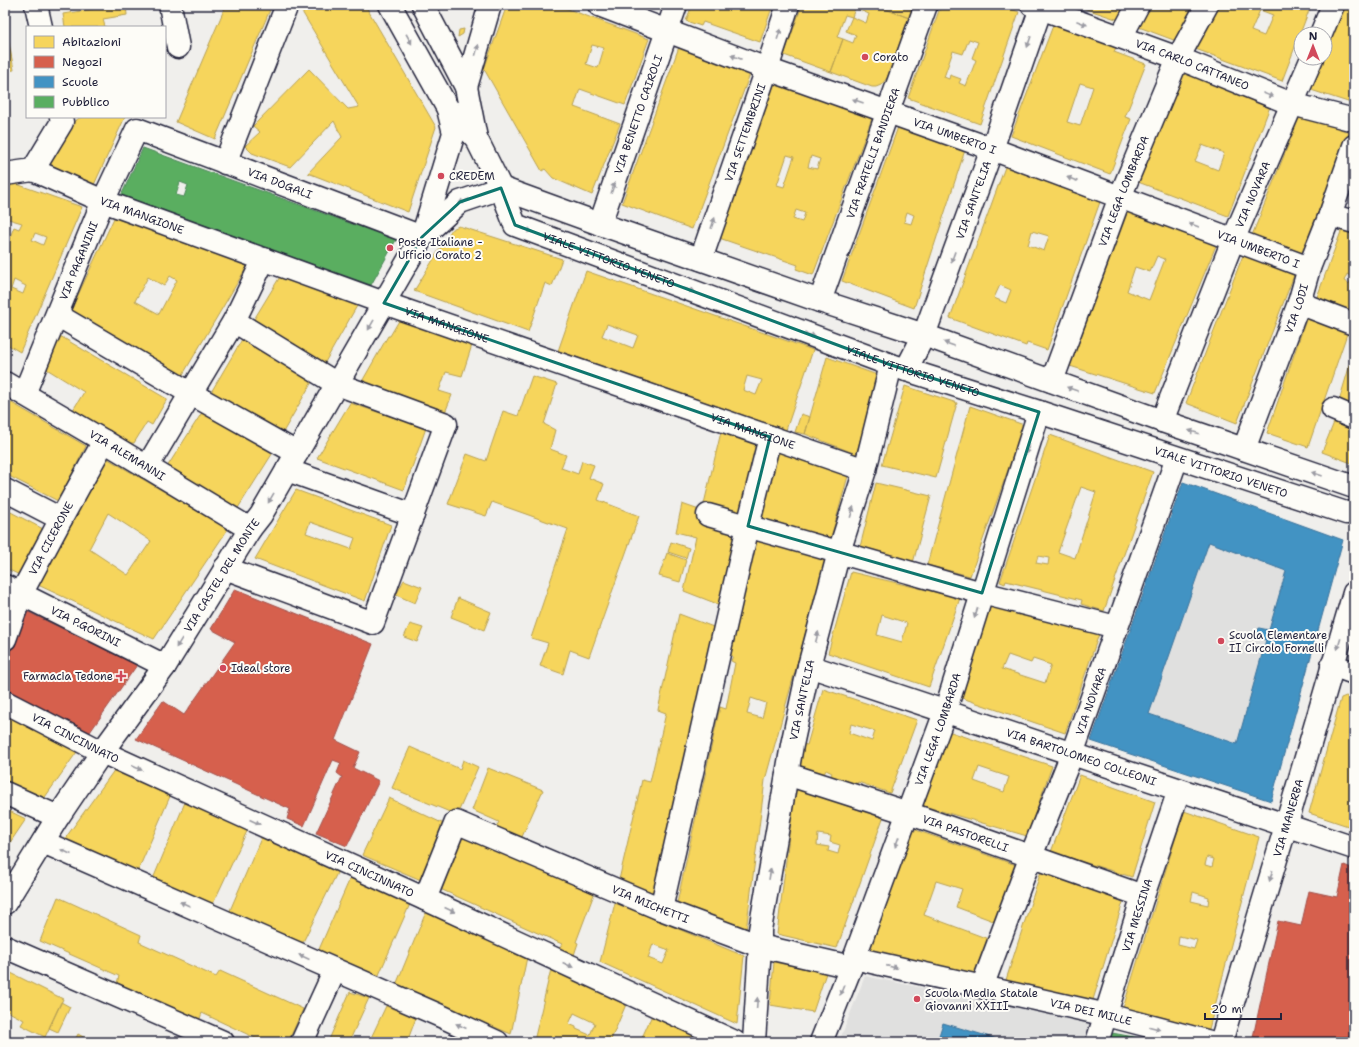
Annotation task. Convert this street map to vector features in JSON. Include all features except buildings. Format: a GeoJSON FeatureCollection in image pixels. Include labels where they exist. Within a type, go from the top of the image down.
{"type":"FeatureCollection","features":[{"type":"Feature","properties":{"kind":"street"},"geometry":{"type":"LineString","coordinates":[[36,5],[41,26]]}},
{"type":"Feature","properties":{"kind":"street"},"geometry":{"type":"LineString","coordinates":[[170,5],[178,48]]}},
{"type":"Feature","properties":{"kind":"street"},"geometry":{"type":"LineString","coordinates":[[225,163],[287,5]]}},
{"type":"Feature","properties":{"kind":"street"},"geometry":{"type":"LineString","coordinates":[[390,5],[448,109],[476,138]]}},
{"type":"Feature","properties":{"kind":"street","name":"VIALE VITTORIO VENETO"},"geometry":{"type":"LineString","coordinates":[[423,5],[466,87],[476,138],[501,188],[515,225],[899,368],[1039,412],[1346,513],[1354,512]]}},
{"type":"Feature","properties":{"kind":"street"},"geometry":{"type":"LineString","coordinates":[[466,87],[490,5]]}},
{"type":"Feature","properties":{"kind":"street","name":"VIA UMBERTO I"},"geometry":{"type":"LineString","coordinates":[[599,5],[767,69],[992,149],[1309,268]]}},
{"type":"Feature","properties":{"kind":"street","name":"VIA BENETTO CAIROLI"},"geometry":{"type":"LineString","coordinates":[[600,224],[676,5]]}},
{"type":"Feature","properties":{"kind":"street","name":"VIA SETTEMBRINI"},"geometry":{"type":"LineString","coordinates":[[700,259],[788,5]]}},
{"type":"Feature","properties":{"kind":"street","name":"VIA FRATELLI BANDIERA"},"geometry":{"type":"LineString","coordinates":[[820,301],[926,5]]}},
{"type":"Feature","properties":{"kind":"street"},"geometry":{"type":"LineString","coordinates":[[1121,37],[1138,5]]}},
{"type":"Feature","properties":{"kind":"street","name":"VIA LEGA LOMBARDA"},"geometry":{"type":"LineString","coordinates":[[1052,381],[1120,197],[1178,58],[1207,5]]}},
{"type":"Feature","properties":{"kind":"street"},"geometry":{"type":"LineString","coordinates":[[1325,26],[1333,5]]}},
{"type":"Feature","properties":{"kind":"street","name":"VIA CARLO CATTANEO"},"geometry":{"type":"LineString","coordinates":[[1038,6],[1178,58],[1292,104],[1354,120]]}},
{"type":"Feature","properties":{"kind":"street","name":"VIA SANT'ELIA"},"geometry":{"type":"LineString","coordinates":[[754,1042],[760,930],[787,774],[809,666],[839,552],[864,470],[899,368],[924,335],[992,149],[1038,6]]}},
{"type":"Feature","properties":{"kind":"street","name":"VIA NOVARA"},"geometry":{"type":"LineString","coordinates":[[1162,421],[1233,240],[1309,66]]}},
{"type":"Feature","properties":{"kind":"street","name":"VIA CASTEL DEL MONTE"},"geometry":{"type":"LineString","coordinates":[[7,898],[58,817],[102,752],[165,666],[225,568],[250,529],[261,515],[422,237],[454,133],[448,109]]}},
{"type":"Feature","properties":{"kind":"street"},"geometry":{"type":"LineString","coordinates":[[5,174],[33,170],[62,122],[61,118]]}},
{"type":"Feature","properties":{"kind":"street","name":"VIA DOGALI"},"geometry":{"type":"LineString","coordinates":[[137,128],[225,163],[422,237]]}},
{"type":"Feature","properties":{"kind":"street","name":"VIA PAGANINI"},"geometry":{"type":"LineString","coordinates":[[24,394],[104,201],[137,128]]}},
{"type":"Feature","properties":{"kind":"street","name":"VIA LODI"},"geometry":{"type":"LineString","coordinates":[[1244,448],[1354,146]]}},
{"type":"Feature","properties":{"kind":"street","name":"VIA MANGIONE"},"geometry":{"type":"LineString","coordinates":[[33,170],[104,201],[384,303],[864,470]]}},
{"type":"Feature","properties":{"kind":"street"},"geometry":{"type":"LineString","coordinates":[[501,188],[820,301],[924,335],[1162,421],[1354,487]]}},
{"type":"Feature","properties":{"kind":"street","name":"VIA CASTEL DEL MONTE"},"geometry":{"type":"LineString","coordinates":[[422,237],[460,202],[501,188]]}},
{"type":"Feature","properties":{"kind":"street"},"geometry":{"type":"LineString","coordinates":[[1330,215],[1354,222]]}},
{"type":"Feature","properties":{"kind":"street"},"geometry":{"type":"LineString","coordinates":[[147,467],[234,321],[264,259]]}},
{"type":"Feature","properties":{"kind":"street"},"geometry":{"type":"LineString","coordinates":[[1298,303],[1354,324]]}},
{"type":"Feature","properties":{"kind":"street"},"geometry":{"type":"LineString","coordinates":[[57,315],[190,393],[292,461],[413,515]]}},
{"type":"Feature","properties":{"kind":"street"},"geometry":{"type":"LineString","coordinates":[[225,568],[373,623],[446,424],[337,384],[234,321]]}},
{"type":"Feature","properties":{"kind":"street","name":"VIA ALEMANNI"},"geometry":{"type":"LineString","coordinates":[[5,383],[104,440],[250,529]]}},
{"type":"Feature","properties":{"kind":"street"},"geometry":{"type":"LineString","coordinates":[[1333,409],[1354,418]]}},
{"type":"Feature","properties":{"kind":"street","name":"VIA LEGA LOMBARDA"},"geometry":{"type":"LineString","coordinates":[[821,1042],[853,962],[945,712],[1039,412]]}},
{"type":"Feature","properties":{"kind":"street"},"geometry":{"type":"LineString","coordinates":[[661,909],[748,526],[770,437]]}},
{"type":"Feature","properties":{"kind":"street","name":"VIA CICERONE"},"geometry":{"type":"LineString","coordinates":[[5,639],[13,590],[61,519],[104,440]]}},
{"type":"Feature","properties":{"kind":"street","name":"VIA NOVARA"},"geometry":{"type":"LineString","coordinates":[[982,987],[1031,856],[1072,754],[1177,458]]}},
{"type":"Feature","properties":{"kind":"street"},"geometry":{"type":"LineString","coordinates":[[5,490],[61,519]]}},
{"type":"Feature","properties":{"kind":"street"},"geometry":{"type":"LineString","coordinates":[[708,515],[982,593],[1116,627]]}},
{"type":"Feature","properties":{"kind":"street","name":"VIA P.GORINI"},"geometry":{"type":"LineString","coordinates":[[13,590],[165,666]]}},
{"type":"Feature","properties":{"kind":"street","name":"VIA MANERBA"},"geometry":{"type":"LineString","coordinates":[[1221,1042],[1354,593]]}},
{"type":"Feature","properties":{"kind":"street"},"geometry":{"type":"LineString","coordinates":[[1332,665],[1354,673]]}},
{"type":"Feature","properties":{"kind":"street","name":"VIA BARTOLOMEO COLLEONI"},"geometry":{"type":"LineString","coordinates":[[809,666],[1354,848]]}},
{"type":"Feature","properties":{"kind":"street","name":"VIA CINCINNATO"},"geometry":{"type":"LineString","coordinates":[[5,702],[102,752],[425,898],[735,1042]]}},
{"type":"Feature","properties":{"kind":"street","name":"VIA PASTORELLI"},"geometry":{"type":"LineString","coordinates":[[787,774],[908,813],[1143,896]]}},
{"type":"Feature","properties":{"kind":"street","name":"VIA MESSINA"},"geometry":{"type":"LineString","coordinates":[[1098,1042],[1143,896],[1178,790]]}},
{"type":"Feature","properties":{"kind":"street"},"geometry":{"type":"LineString","coordinates":[[5,793],[58,817]]}},
{"type":"Feature","properties":{"kind":"street","name":"VIA MICHETTI"},"geometry":{"type":"LineString","coordinates":[[425,898],[456,822],[661,909],[760,946],[853,962]]}},
{"type":"Feature","properties":{"kind":"street"},"geometry":{"type":"LineString","coordinates":[[43,842],[497,1042]]}},
{"type":"Feature","properties":{"kind":"street"},"geometry":{"type":"LineString","coordinates":[[5,946],[223,1042]]}},
{"type":"Feature","properties":{"kind":"street","name":"VIA DEI MILLE"},"geometry":{"type":"LineString","coordinates":[[853,962],[982,987],[1107,1015],[1210,1042]]}},
{"type":"Feature","properties":{"kind":"street"},"geometry":{"type":"LineString","coordinates":[[302,1042],[334,970]]}},
{"type":"Feature","properties":{"kind":"highlighted area"},"geometry":{"type":"Polygon","coordinates":[[[501,188],[515,225],[891,365],[1039,412],[982,593],[748,526],[770,437],[384,303],[422,237],[460,202],[501,188]]]}},
{"type":"Feature","properties":{"kind":"shaded area","name":"Scuola Elementare II Circolo Fornelli"},"geometry":{"type":"Polygon","coordinates":[[[1185,487],[1340,542],[1270,798],[1093,741],[1185,487]]]}},
{"type":"Feature","properties":{"kind":"shaded area","name":"Scuola Media Statale Giovanni XXIII"},"geometry":{"type":"Polygon","coordinates":[[[865,976],[1094,1023],[1087,1042],[839,1042],[865,976]]]}},
{"type":"Feature","properties":{"kind":"place","name":"Corato"},"geometry":{"type":"Point","coordinates":[865,57]}},
{"type":"Feature","properties":{"kind":"place","name":"CREDEM"},"geometry":{"type":"Point","coordinates":[441,176]}},
{"type":"Feature","properties":{"kind":"place","name":"Poste Italiane - Ufficio Corato 2"},"geometry":{"type":"Point","coordinates":[390,248]}},
{"type":"Feature","properties":{"kind":"place","name":"Scuola Elementare II Circolo Fornelli"},"geometry":{"type":"Point","coordinates":[1221,641]}},
{"type":"Feature","properties":{"kind":"place","name":"Ideal store"},"geometry":{"type":"Point","coordinates":[223,668]}},
{"type":"Feature","properties":{"kind":"place","name":"Farmacia Tedone"},"geometry":{"type":"Point","coordinates":[121,676]}},
{"type":"Feature","properties":{"kind":"place","name":"Scuola Media Statale Giovanni XXIII"},"geometry":{"type":"Point","coordinates":[917,999]}}]}
